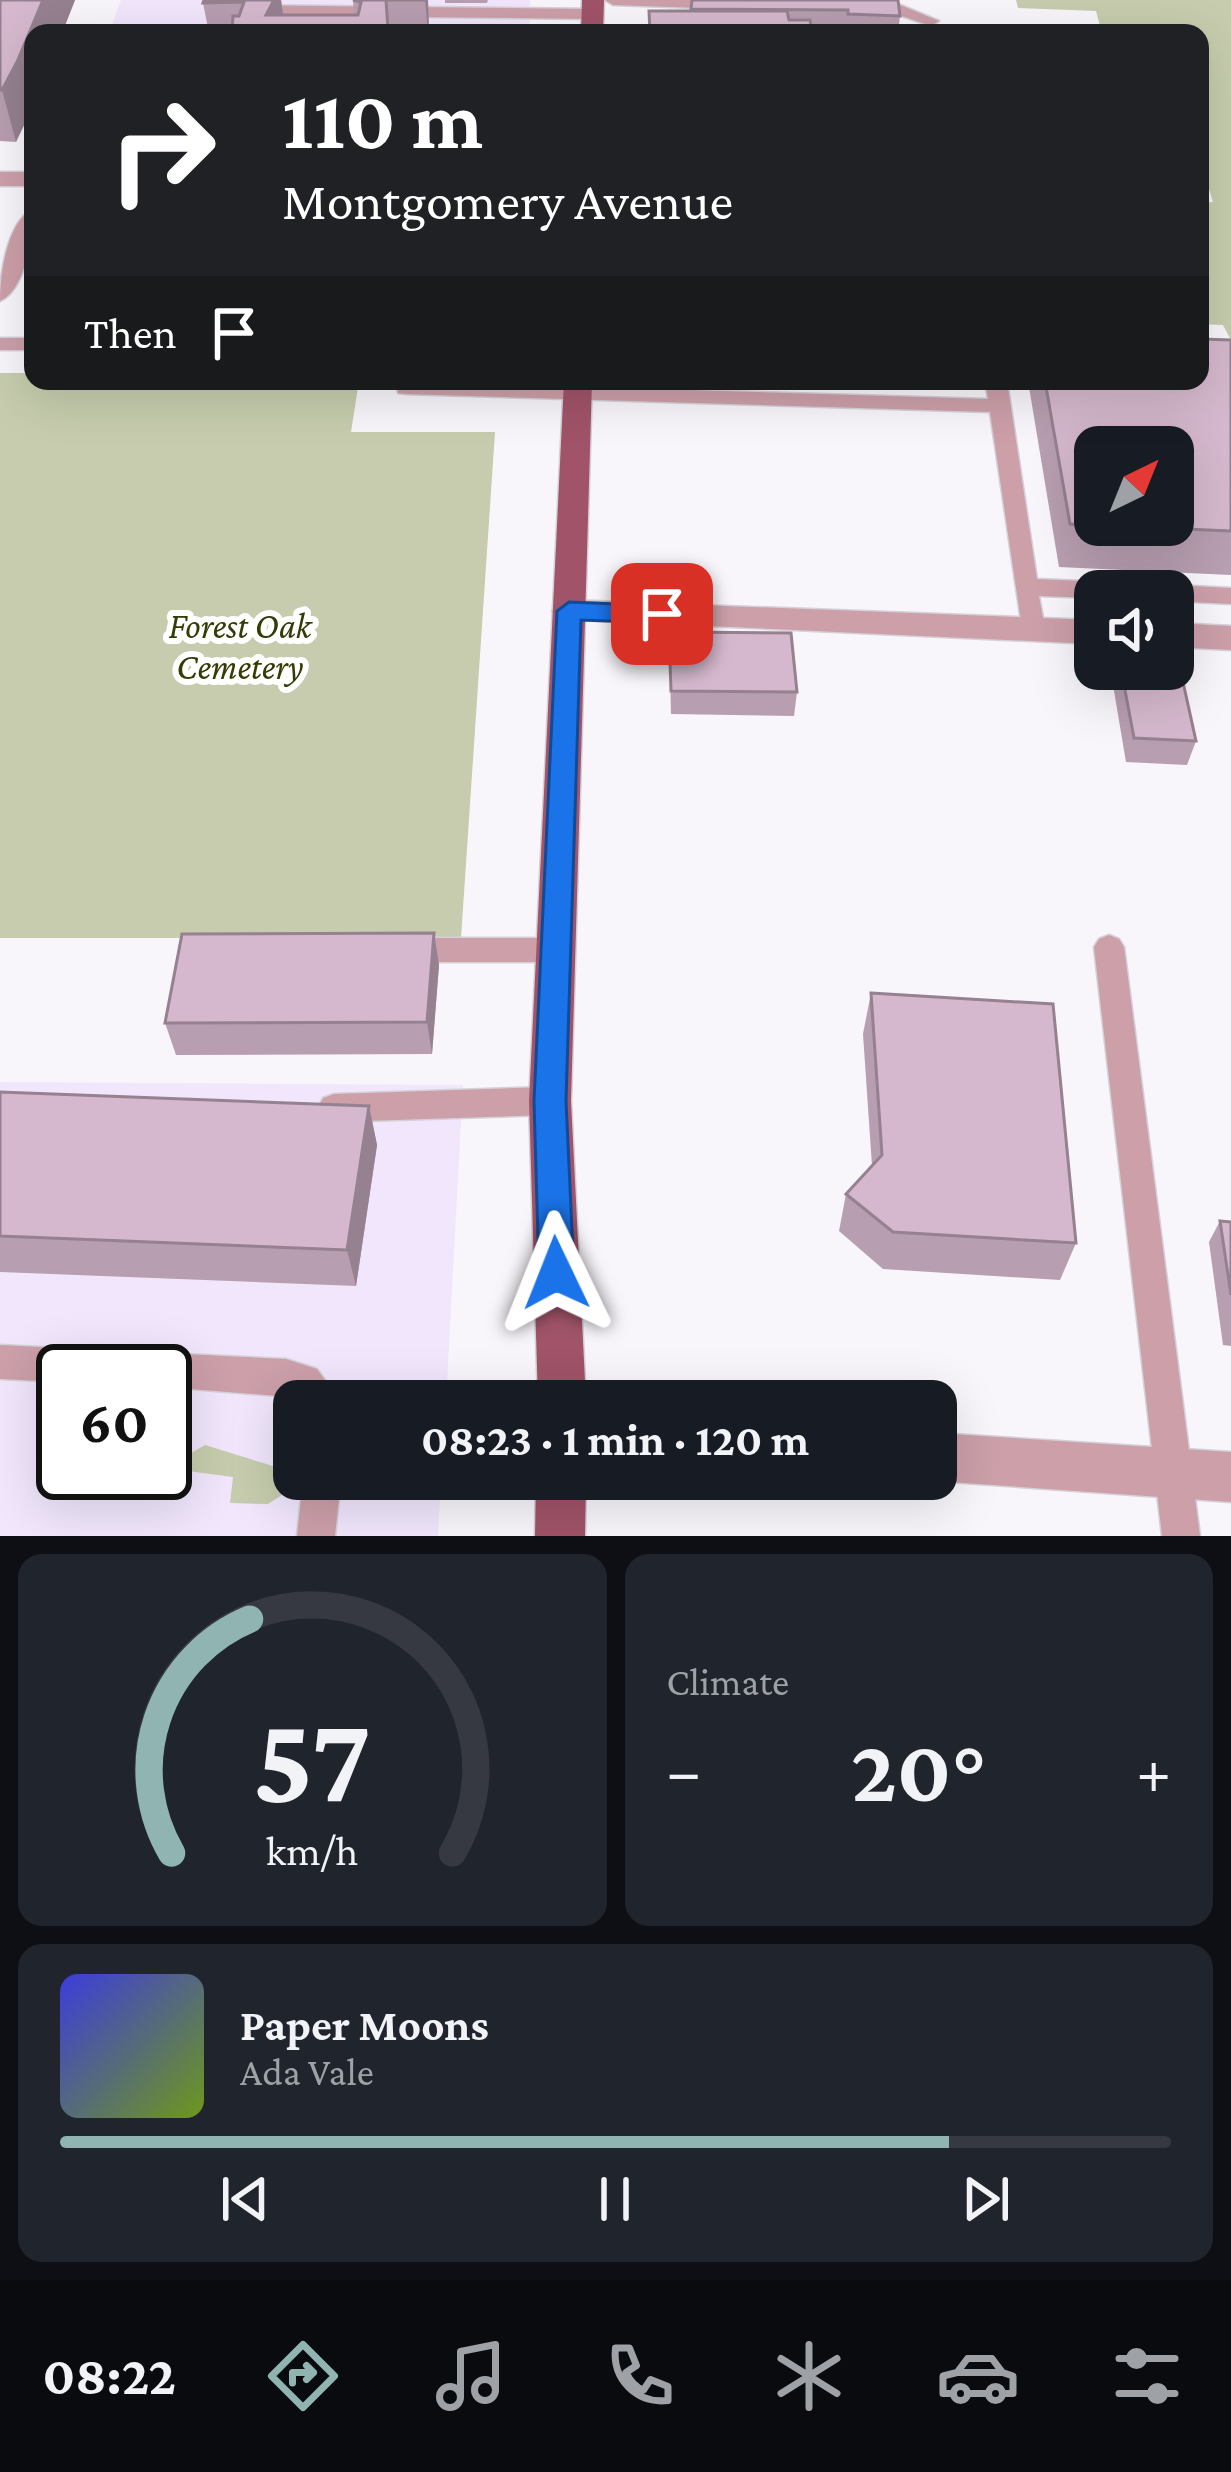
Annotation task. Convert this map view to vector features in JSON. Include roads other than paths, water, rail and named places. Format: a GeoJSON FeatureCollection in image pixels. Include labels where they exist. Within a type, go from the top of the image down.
{"type":"FeatureCollection","features":[{"type":"Feature","properties":{"kind":"main road"},"geometry":{"type":"LineString","coordinates":[[561,1380],[550,1101],[578,390]]}},
{"type":"Feature","properties":{"kind":"main road"},"geometry":{"type":"LineString","coordinates":[[560,1536],[561,1500]]}},
{"type":"Feature","properties":{"kind":"street"},"geometry":{"type":"LineString","coordinates":[[569,611],[1074,631]]}},
{"type":"Feature","properties":{"kind":"street"},"geometry":{"type":"LineString","coordinates":[[1194,636],[1231,638]]}},
{"type":"Feature","properties":{"kind":"street"},"geometry":{"type":"LineString","coordinates":[[957,1458],[1231,1477]]}},
{"type":"Feature","properties":{"kind":"lane"},"geometry":{"type":"LineString","coordinates":[[217,0],[220,8],[231,10],[593,16]]}},
{"type":"Feature","properties":{"kind":"lane"},"geometry":{"type":"LineString","coordinates":[[400,13],[419,0]]}},
{"type":"Feature","properties":{"kind":"lane"},"geometry":{"type":"LineString","coordinates":[[614,0],[742,4]]}},
{"type":"Feature","properties":{"kind":"lane"},"geometry":{"type":"LineString","coordinates":[[849,8],[898,9],[931,21]]}},
{"type":"Feature","properties":{"kind":"lane"},"geometry":{"type":"LineString","coordinates":[[0,296],[24,240]]}},
{"type":"Feature","properties":{"kind":"lane"},"geometry":{"type":"LineString","coordinates":[[840,390],[998,393],[1032,629]]}},
{"type":"Feature","properties":{"kind":"lane"},"geometry":{"type":"LineString","coordinates":[[1025,587],[1074,589]]}},
{"type":"Feature","properties":{"kind":"lane"},"geometry":{"type":"LineString","coordinates":[[1194,594],[1231,596]]}},
{"type":"Feature","properties":{"kind":"lane"},"geometry":{"type":"LineString","coordinates":[[1109,947],[1181,1536]]}},
{"type":"Feature","properties":{"kind":"lane"},"geometry":{"type":"LineString","coordinates":[[369,950],[556,950]]}},
{"type":"Feature","properties":{"kind":"lane"},"geometry":{"type":"LineString","coordinates":[[303,1107],[550,1101]]}},
{"type":"Feature","properties":{"kind":"lane"},"geometry":{"type":"LineString","coordinates":[[0,1362],[300,1380]]}},
{"type":"Feature","properties":{"kind":"lane"},"geometry":{"type":"LineString","coordinates":[[316,1536],[320,1500]]}},
{"type":"Feature","properties":{"kind":"park label","name":"Forest Oak Cemetery"},"geometry":{"type":"Point","coordinates":[240,646]}}]}
